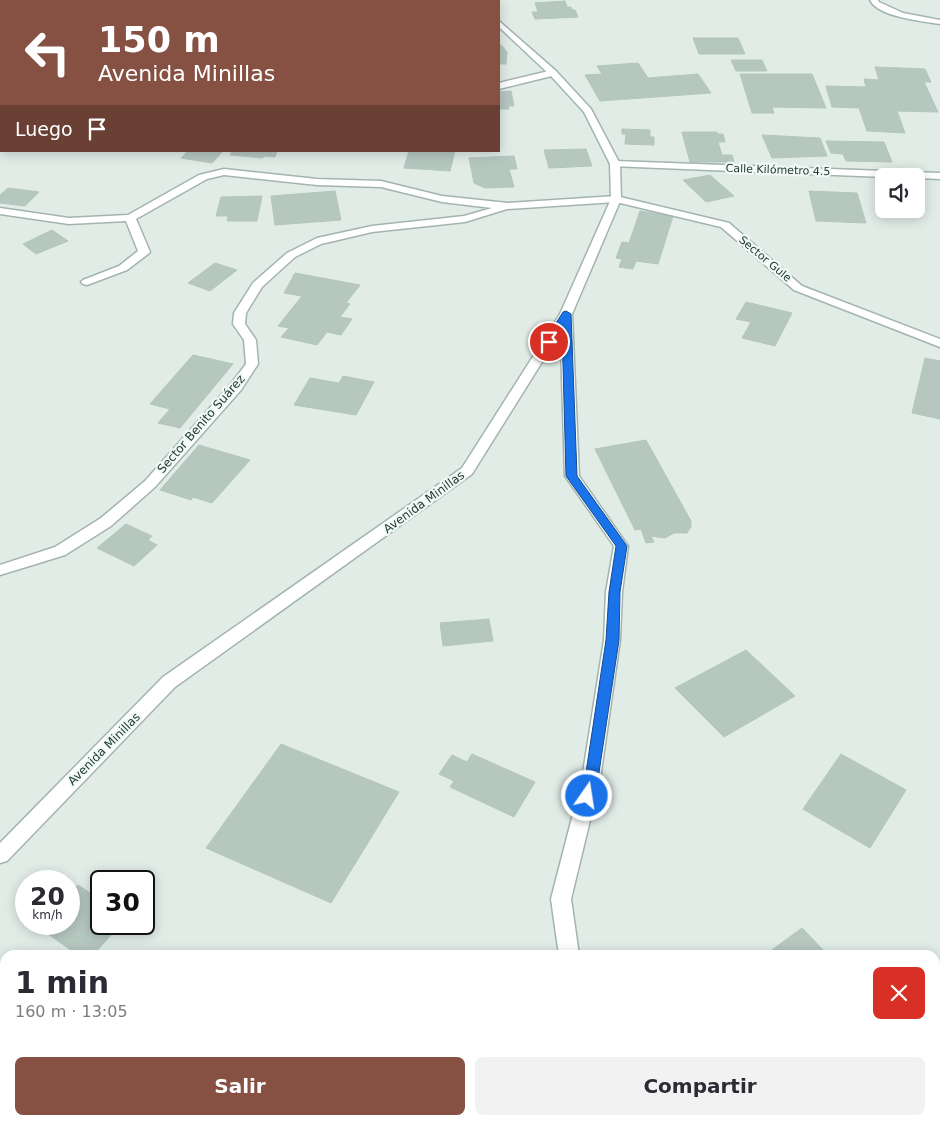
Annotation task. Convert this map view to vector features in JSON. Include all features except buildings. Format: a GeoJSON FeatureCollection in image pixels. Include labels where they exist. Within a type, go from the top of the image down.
{"type":"FeatureCollection","features":[{"type":"Feature","properties":{"kind":"street"},"geometry":{"type":"LineString","coordinates":[[874,0],[876,4],[901,15],[940,22]]}},
{"type":"Feature","properties":{"kind":"street","name":"Avenida Minillas"},"geometry":{"type":"LineString","coordinates":[[0,855],[169,682],[467,471],[566,314],[616,199],[615,164],[588,111],[553,73],[500,24]]}},
{"type":"Feature","properties":{"kind":"street"},"geometry":{"type":"LineString","coordinates":[[500,86],[553,73]]}},
{"type":"Feature","properties":{"kind":"street","name":"Calle Kilómetro 4.5"},"geometry":{"type":"LineString","coordinates":[[615,164],[940,176]]}},
{"type":"Feature","properties":{"kind":"street","name":"Sector Benito Suárez"},"geometry":{"type":"LineString","coordinates":[[0,211],[69,221],[130,218],[203,177],[224,172],[317,182],[380,184],[442,199],[508,206],[616,199]]}},
{"type":"Feature","properties":{"kind":"street","name":"Sector Gule"},"geometry":{"type":"LineString","coordinates":[[616,199],[725,225],[798,288],[940,343]]}},
{"type":"Feature","properties":{"kind":"street","name":"Sector Benito Suárez"},"geometry":{"type":"LineString","coordinates":[[0,570],[60,551],[106,522],[150,484],[236,387],[252,364],[250,340],[240,324],[240,313],[257,284],[291,254],[317,241],[363,231],[466,219],[508,206]]}},
{"type":"Feature","properties":{"kind":"street"},"geometry":{"type":"LineString","coordinates":[[88,282],[123,268],[144,252],[130,218]]}},
{"type":"Feature","properties":{"kind":"street"},"geometry":{"type":"LineString","coordinates":[[566,314],[572,476],[621,546],[614,592],[612,640],[591,779],[561,899],[568,950]]}},
{"type":"Feature","properties":{"kind":"route"},"geometry":{"type":"LineString","coordinates":[[549,342],[566,314],[572,476],[621,546],[614,592],[612,640],[587,796]]}}]}
